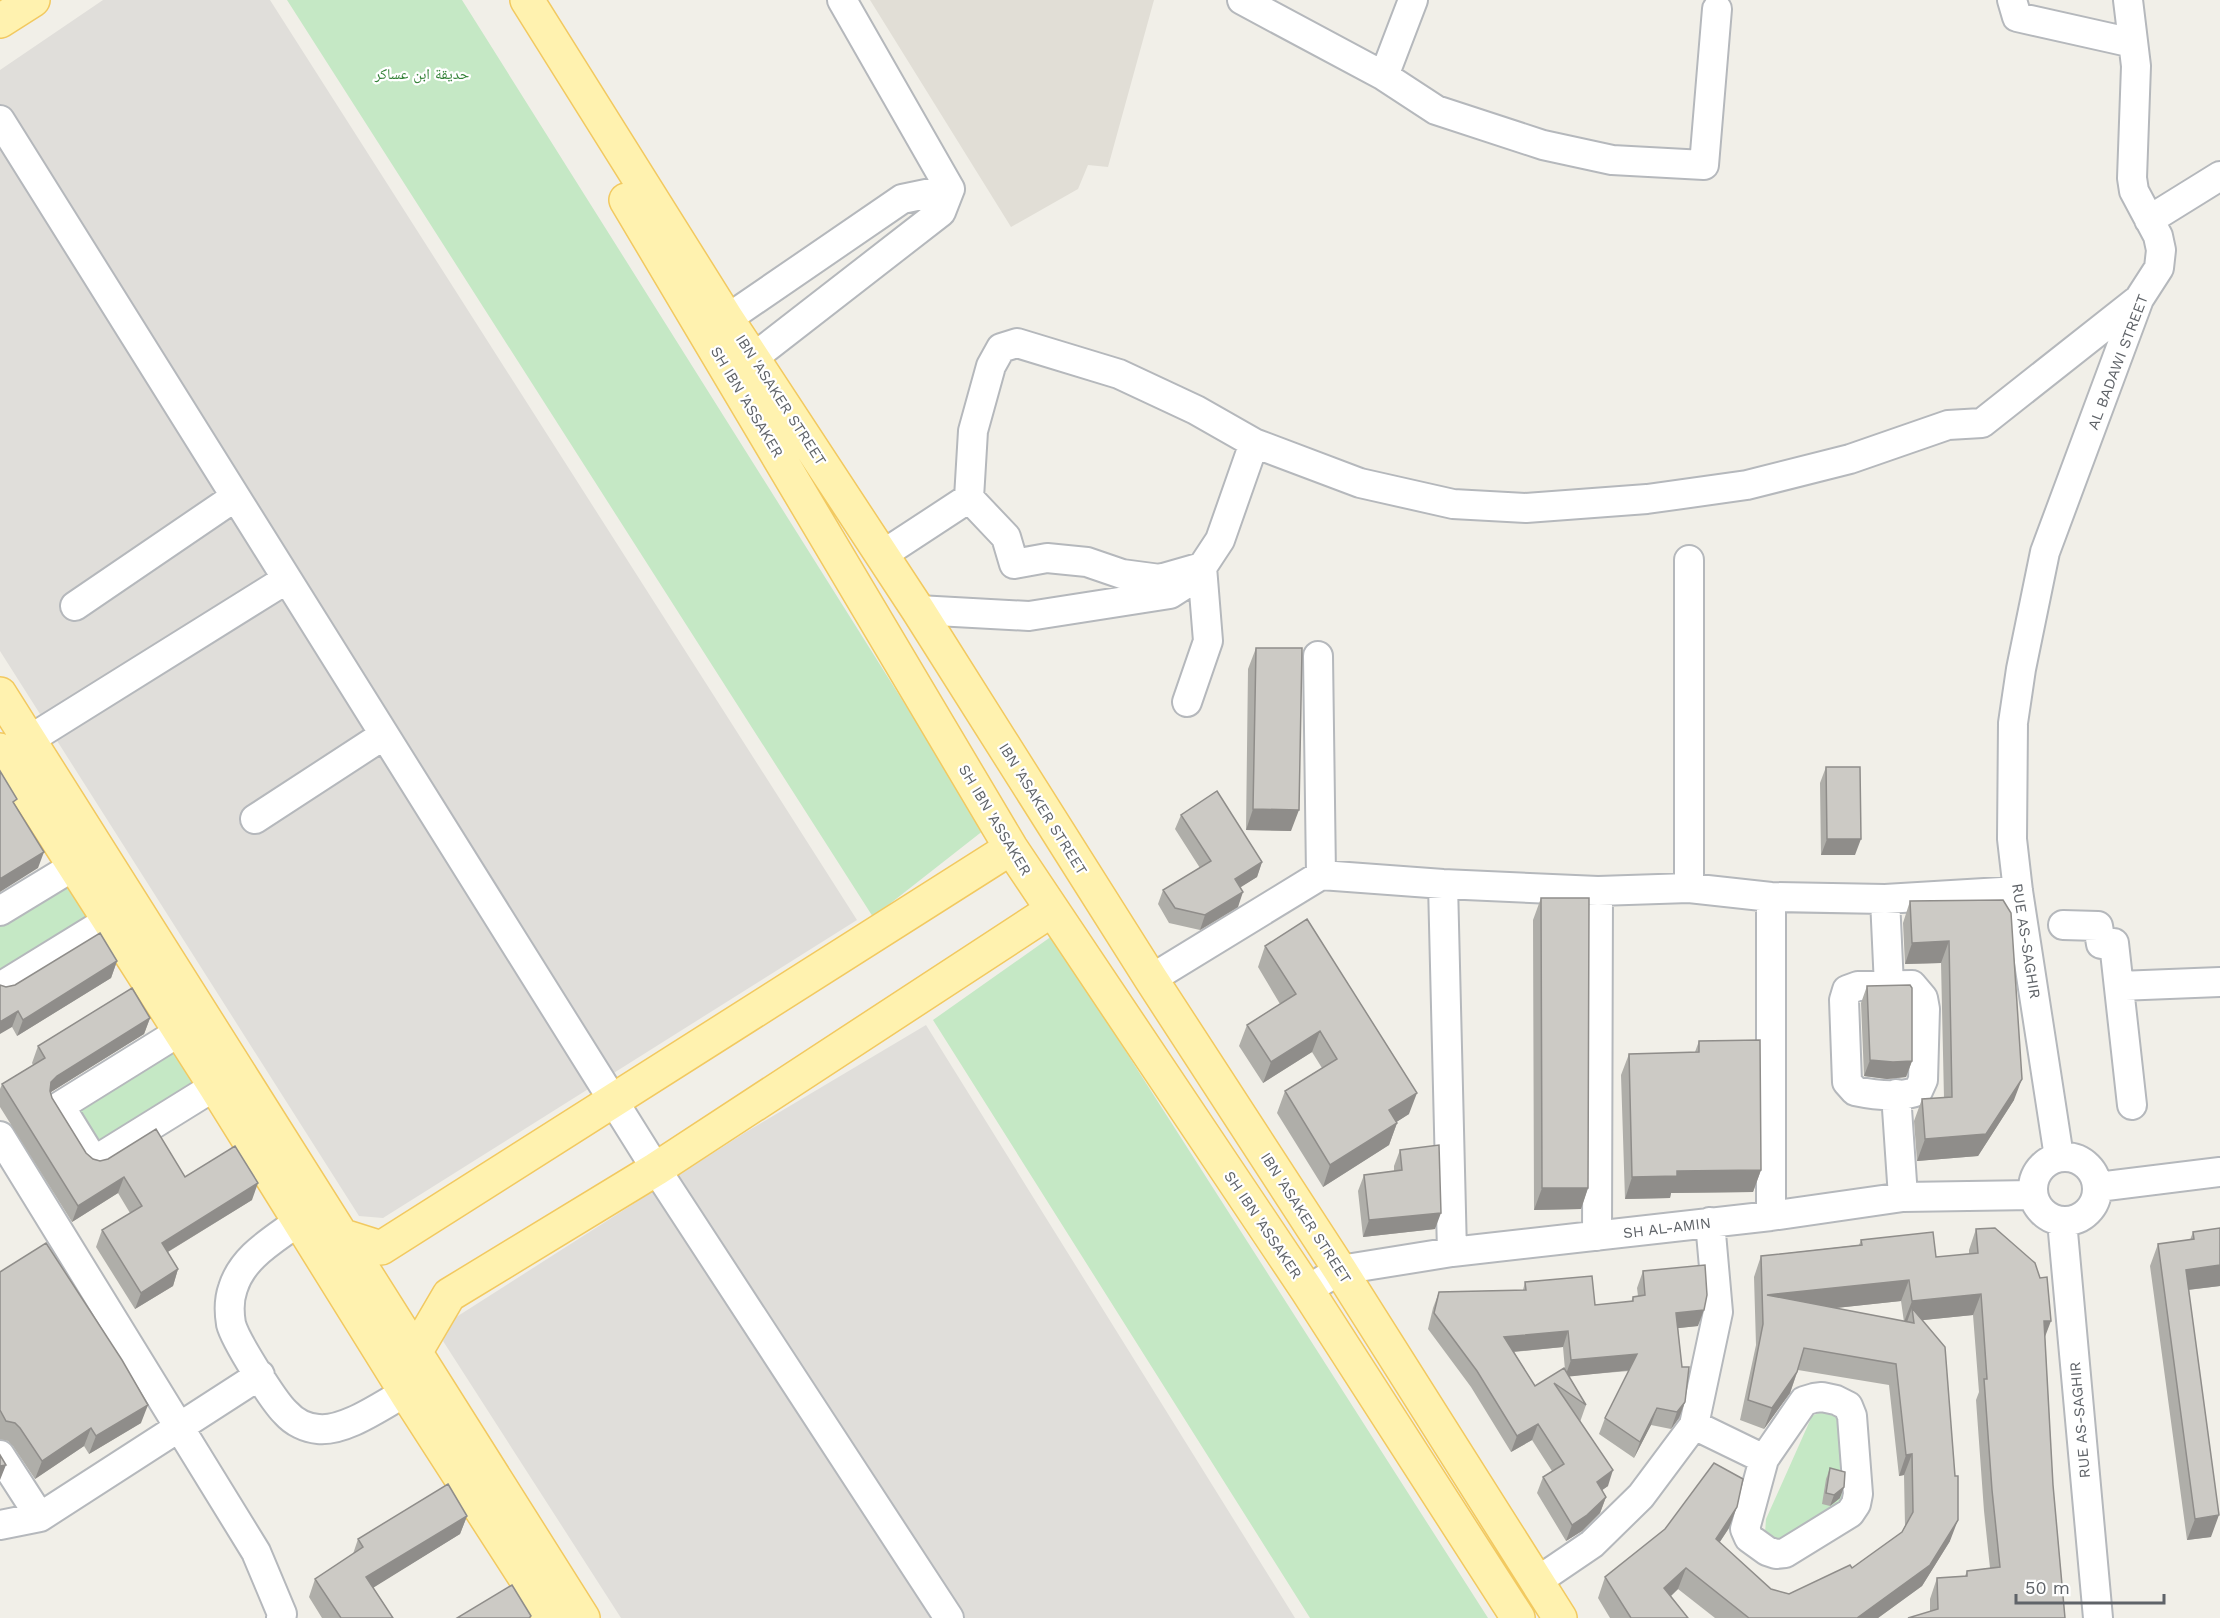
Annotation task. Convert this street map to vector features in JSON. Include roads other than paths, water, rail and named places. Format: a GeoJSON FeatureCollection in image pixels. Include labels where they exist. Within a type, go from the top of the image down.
{"type":"FeatureCollection","features":[{"type":"Feature","properties":{"kind":"main road"},"geometry":{"type":"LineString","coordinates":[[0,21],[33,0]]}},
{"type":"Feature","properties":{"kind":"main road","name":"SH IBN 'ASSAKER"},"geometry":{"type":"LineString","coordinates":[[506,0],[1011,848],[1307,1290],[1518,1618]]}},
{"type":"Feature","properties":{"kind":"main road","name":"IBN 'ASAKER STREET"},"geometry":{"type":"LineString","coordinates":[[526,0],[727,319],[918,610],[1560,1618]]}},
{"type":"Feature","properties":{"kind":"main road"},"geometry":{"type":"LineString","coordinates":[[0,694],[9,753],[74,866],[551,1618]]}},
{"type":"Feature","properties":{"kind":"main road"},"geometry":{"type":"LineString","coordinates":[[9,753],[340,1234],[583,1618]]}},
{"type":"Feature","properties":{"kind":"main road"},"geometry":{"type":"LineString","coordinates":[[340,1234],[381,1248],[1011,848]]}},
{"type":"Feature","properties":{"kind":"main road"},"geometry":{"type":"LineString","coordinates":[[416,1353],[448,1295],[656,1169],[1052,910]]}},
{"type":"Feature","properties":{"kind":"street"},"geometry":{"type":"LineString","coordinates":[[842,0],[946,201]]}},
{"type":"Feature","properties":{"kind":"street"},"geometry":{"type":"LineString","coordinates":[[1242,0],[1384,76],[1436,110],[1543,145],[1612,160],[1704,165],[1717,9]]}},
{"type":"Feature","properties":{"kind":"street"},"geometry":{"type":"LineString","coordinates":[[1384,76],[1413,0]]}},
{"type":"Feature","properties":{"kind":"street"},"geometry":{"type":"LineString","coordinates":[[2012,0],[2017,17],[2133,43]]}},
{"type":"Feature","properties":{"kind":"street","name":"AL BADAWI STREET"},"geometry":{"type":"LineString","coordinates":[[2013,723],[2021,669],[2045,552],[2139,299],[2159,268],[2161,250],[2158,236],[2140,204],[2132,178],[2136,93],[2128,0]]}},
{"type":"Feature","properties":{"kind":"street"},"geometry":{"type":"LineString","coordinates":[[0,120],[656,1169],[949,1618]]}},
{"type":"Feature","properties":{"kind":"street"},"geometry":{"type":"LineString","coordinates":[[2149,220],[2220,176]]}},
{"type":"Feature","properties":{"kind":"street"},"geometry":{"type":"LineString","coordinates":[[727,319],[902,199],[946,201]]}},
{"type":"Feature","properties":{"kind":"street"},"geometry":{"type":"LineString","coordinates":[[753,358],[946,201]]}},
{"type":"Feature","properties":{"kind":"street"},"geometry":{"type":"LineString","coordinates":[[1202,567],[1160,579],[1122,574],[1087,562],[1047,558],[1014,564],[1006,537],[969,498],[973,431],[991,366],[1001,348],[1017,343],[1119,374],[1196,410],[1254,443],[1360,483],[1453,504],[1526,508],[1647,499],[1748,485],[1850,459],[1948,425],[1982,423],[2139,299]]}},
{"type":"Feature","properties":{"kind":"street"},"geometry":{"type":"LineString","coordinates":[[918,610],[1029,616],[1170,594],[1195,578],[1220,540],[1254,443]]}},
{"type":"Feature","properties":{"kind":"street"},"geometry":{"type":"LineString","coordinates":[[75,606],[235,497]]}},
{"type":"Feature","properties":{"kind":"street"},"geometry":{"type":"LineString","coordinates":[[882,555],[969,498]]}},
{"type":"Feature","properties":{"kind":"street"},"geometry":{"type":"LineString","coordinates":[[1689,560],[1689,888]]}},
{"type":"Feature","properties":{"kind":"street"},"geometry":{"type":"LineString","coordinates":[[1187,702],[1208,641],[1202,567]]}},
{"type":"Feature","properties":{"kind":"street"},"geometry":{"type":"LineString","coordinates":[[9,753],[286,579]]}},
{"type":"Feature","properties":{"kind":"street"},"geometry":{"type":"LineString","coordinates":[[1318,656],[1321,875]]}},
{"type":"Feature","properties":{"kind":"street","name":"RUE AS-SAGHIR"},"geometry":{"type":"LineString","coordinates":[[2013,723],[2012,839],[2059,1157]]}},
{"type":"Feature","properties":{"kind":"street"},"geometry":{"type":"LineString","coordinates":[[255,819],[384,735]]}},
{"type":"Feature","properties":{"kind":"street"},"geometry":{"type":"LineString","coordinates":[[0,911],[74,866]]}},
{"type":"Feature","properties":{"kind":"street"},"geometry":{"type":"LineString","coordinates":[[1151,979],[1321,875],[1443,884],[1598,891],[1689,888],[1771,897],[1885,899],[2018,891]]}},
{"type":"Feature","properties":{"kind":"street"},"geometry":{"type":"LineString","coordinates":[[1443,884],[1452,1252]]}},
{"type":"Feature","properties":{"kind":"street"},"geometry":{"type":"LineString","coordinates":[[1598,891],[1598,1236]]}},
{"type":"Feature","properties":{"kind":"street"},"geometry":{"type":"LineString","coordinates":[[1771,897],[1771,1216]]}},
{"type":"Feature","properties":{"kind":"street"},"geometry":{"type":"LineString","coordinates":[[1885,899],[1889,986]]}},
{"type":"Feature","properties":{"kind":"street"},"geometry":{"type":"LineString","coordinates":[[0,987],[109,920]]}},
{"type":"Feature","properties":{"kind":"street"},"geometry":{"type":"LineString","coordinates":[[2063,925],[2098,926],[2101,944],[2114,943],[2132,1105]]}},
{"type":"Feature","properties":{"kind":"street"},"geometry":{"type":"LineString","coordinates":[[2119,986],[2220,982]]}},
{"type":"Feature","properties":{"kind":"street"},"geometry":{"type":"LineString","coordinates":[[1911,985],[1923,998],[1925,1010],[1923,1080],[1918,1090],[1909,1095],[1896,1094],[1869,1094],[1854,1091],[1847,1082],[1844,1000],[1847,990],[1858,986],[1911,985]]}},
{"type":"Feature","properties":{"kind":"street"},"geometry":{"type":"LineString","coordinates":[[179,1032],[60,1106],[94,1161],[215,1086]]}},
{"type":"Feature","properties":{"kind":"street"},"geometry":{"type":"LineString","coordinates":[[1896,1094],[1903,1197]]}},
{"type":"Feature","properties":{"kind":"street"},"geometry":{"type":"LineString","coordinates":[[3,1146],[256,1552],[282,1614],[281,1618]]}},
{"type":"Feature","properties":{"kind":"street"},"geometry":{"type":"LineString","coordinates":[[2059,1157],[2076,1158],[2084,1162],[2092,1170],[2098,1187],[2097,1198],[2092,1207],[2085,1215],[2075,1220],[2062,1221],[2044,1214],[2033,1195],[2036,1175],[2042,1167],[2059,1157]]}},
{"type":"Feature","properties":{"kind":"street"},"geometry":{"type":"LineString","coordinates":[[2098,1187],[2220,1172]]}},
{"type":"Feature","properties":{"kind":"street","name":"SH AL-AMIN"},"geometry":{"type":"LineString","coordinates":[[1307,1290],[1340,1270],[1452,1252],[1771,1216],[1903,1197],[2033,1195]]}},
{"type":"Feature","properties":{"kind":"street"},"geometry":{"type":"LineString","coordinates":[[299,1221],[251,1258],[239,1273],[232,1289],[230,1307],[232,1326],[238,1343],[284,1412],[306,1426],[332,1429],[344,1425],[406,1392]]}},
{"type":"Feature","properties":{"kind":"street","name":"RUE AS-SAGHIR"},"geometry":{"type":"LineString","coordinates":[[2062,1221],[2098,1618]]}},
{"type":"Feature","properties":{"kind":"street"},"geometry":{"type":"LineString","coordinates":[[1536,1582],[1592,1544],[1641,1496],[1694,1425],[1718,1312],[1710,1222]]}},
{"type":"Feature","properties":{"kind":"street"},"geometry":{"type":"LineString","coordinates":[[0,1525],[40,1516],[260,1375]]}},
{"type":"Feature","properties":{"kind":"street"},"geometry":{"type":"LineString","coordinates":[[1822,1397],[1836,1400],[1848,1406],[1852,1416],[1856,1504],[1850,1513],[1785,1553],[1776,1554],[1767,1551],[1749,1538],[1745,1529],[1764,1459],[1804,1401],[1822,1397]]}},
{"type":"Feature","properties":{"kind":"street"},"geometry":{"type":"LineString","coordinates":[[1694,1425],[1764,1459]]}},
{"type":"Feature","properties":{"kind":"street"},"geometry":{"type":"LineString","coordinates":[[0,1455],[40,1516]]}},
{"type":"Feature","properties":{"kind":"park label","name":"حديقة ابن عساكر"},"geometry":{"type":"Point","coordinates":[422,74]}}]}
